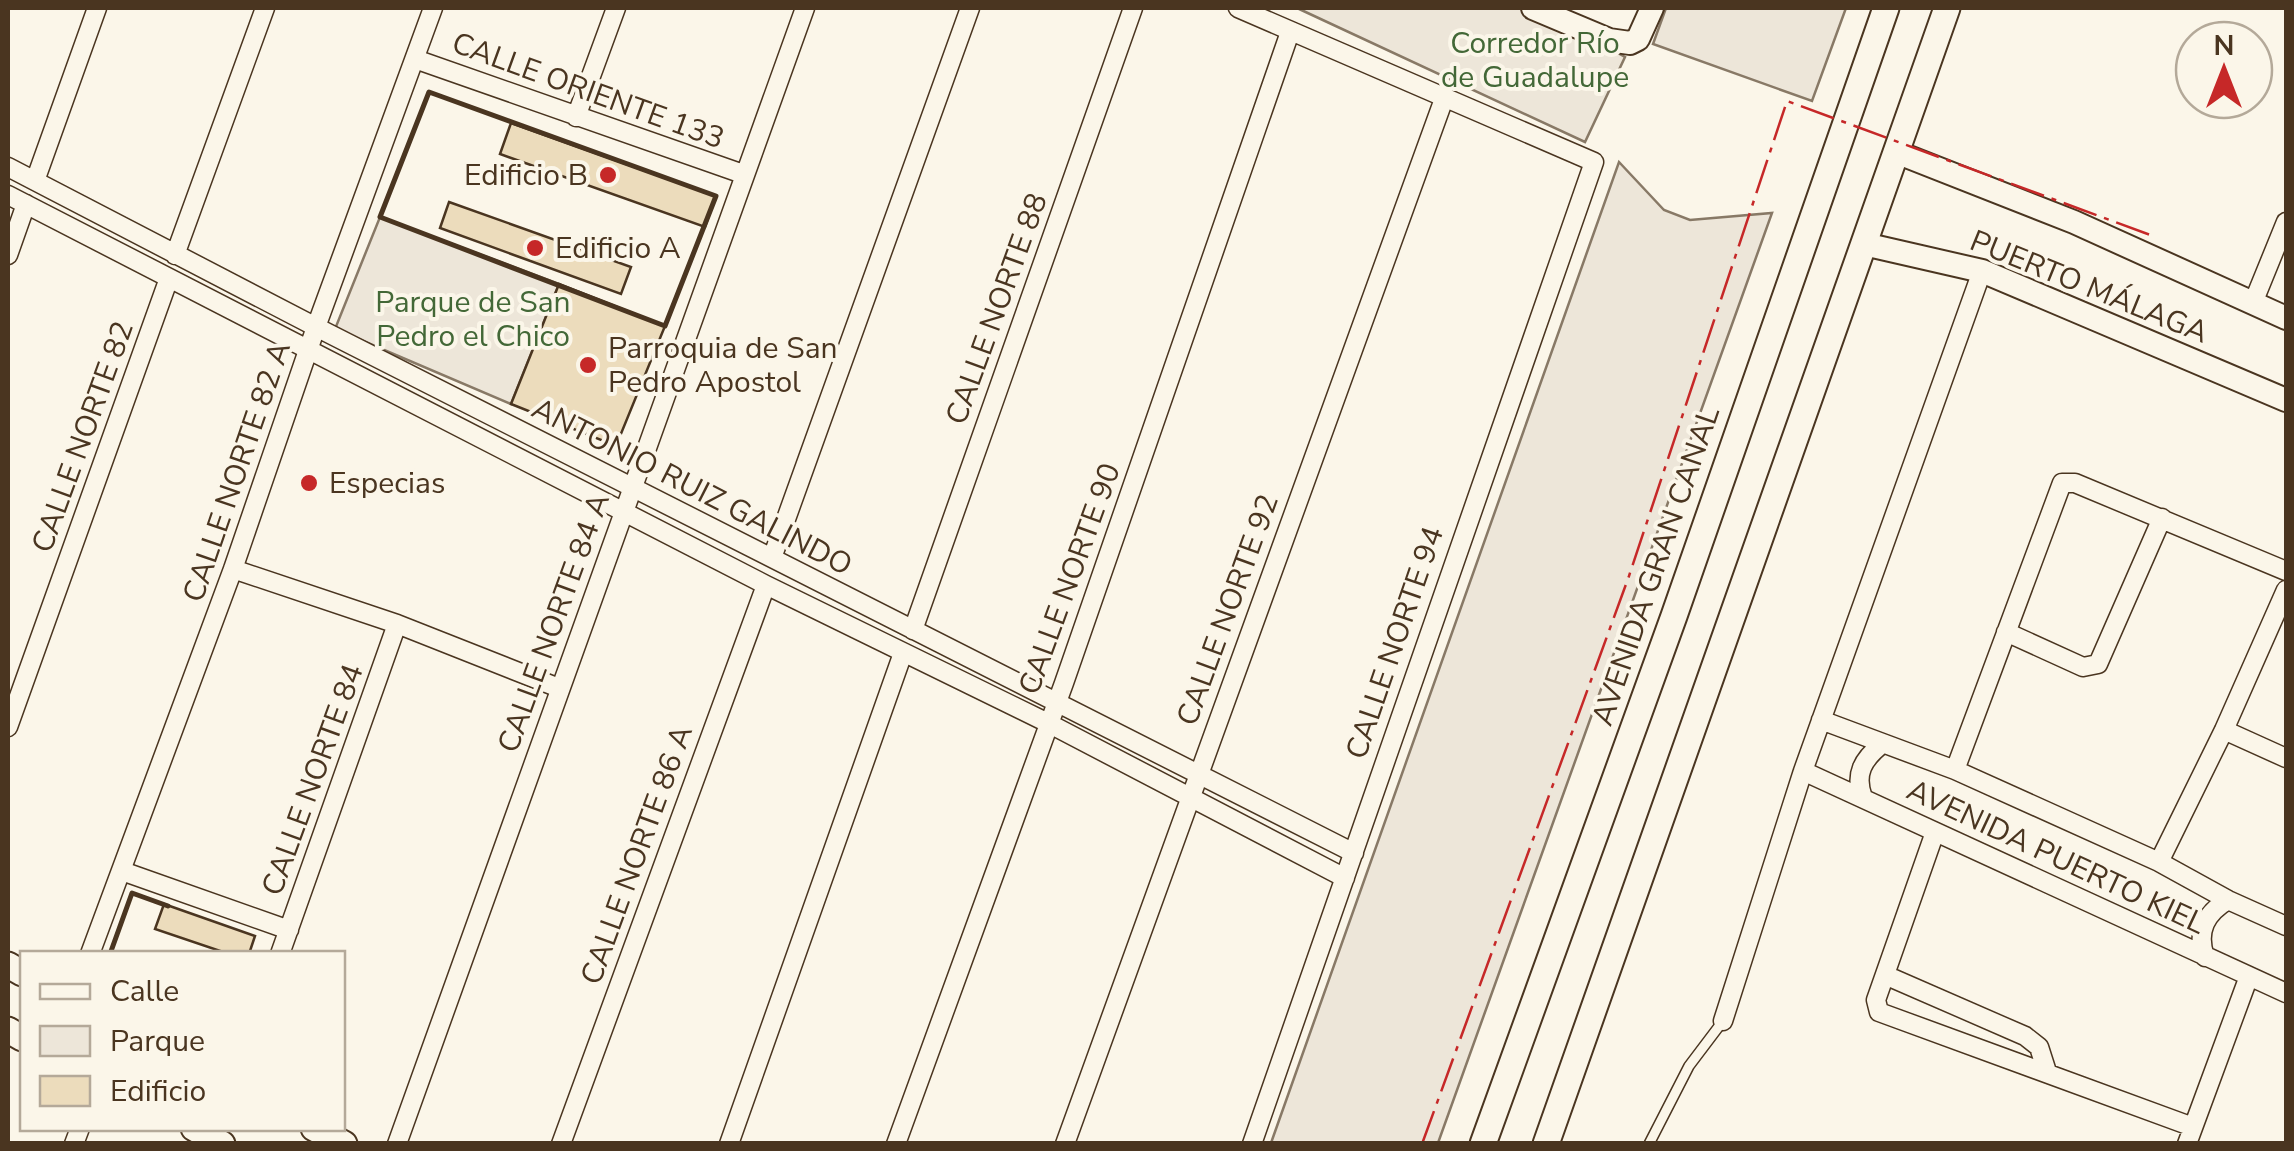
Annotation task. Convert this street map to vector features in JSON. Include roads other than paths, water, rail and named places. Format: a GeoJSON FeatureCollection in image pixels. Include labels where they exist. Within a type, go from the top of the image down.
{"type":"FeatureCollection","features":[{"type":"Feature","properties":{"kind":"main road","name":"AVENIDA GRAN CANAL"},"geometry":{"type":"LineString","coordinates":[[1483,1144],[1655,670],[1886,8]]}},
{"type":"Feature","properties":{"kind":"main road"},"geometry":{"type":"LineString","coordinates":[[1546,1144],[1947,8]]}},
{"type":"Feature","properties":{"kind":"main road"},"geometry":{"type":"LineString","coordinates":[[320,1131],[344,1144]]}},
{"type":"Feature","properties":{"kind":"street"},"geometry":{"type":"LineString","coordinates":[[35,181],[97,8]]}},
{"type":"Feature","properties":{"kind":"street"},"geometry":{"type":"LineString","coordinates":[[175,255],[265,8]]}},
{"type":"Feature","properties":{"kind":"street","name":"CALLE NORTE 82 A"},"geometry":{"type":"LineString","coordinates":[[91,951],[434,8]]}},
{"type":"Feature","properties":{"kind":"street"},"geometry":{"type":"LineString","coordinates":[[576,117],[616,8]]}},
{"type":"Feature","properties":{"kind":"street","name":"CALLE NORTE 84 A"},"geometry":{"type":"LineString","coordinates":[[397,1144],[804,8]]}},
{"type":"Feature","properties":{"kind":"street"},"geometry":{"type":"LineString","coordinates":[[772,558],[970,8]]}},
{"type":"Feature","properties":{"kind":"street","name":"CALLE NORTE 88"},"geometry":{"type":"LineString","coordinates":[[913,630],[1134,8]]}},
{"type":"Feature","properties":{"kind":"street"},"geometry":{"type":"LineString","coordinates":[[1238,8],[1445,96]]}},
{"type":"Feature","properties":{"kind":"street"},"geometry":{"type":"LineString","coordinates":[[1533,8],[1610,40],[1630,43],[1644,32],[1652,8]]}},
{"type":"Feature","properties":{"kind":"street","name":"CALLE NORTE 90"},"geometry":{"type":"LineString","coordinates":[[896,1144],[1290,32]]}},
{"type":"Feature","properties":{"kind":"street","name":"CALLE ORIENTE 133"},"geometry":{"type":"LineString","coordinates":[[416,58],[742,174]]}},
{"type":"Feature","properties":{"kind":"street","name":"CALLE NORTE 94"},"geometry":{"type":"LineString","coordinates":[[1252,1144],[1594,162],[1445,96]]}},
{"type":"Feature","properties":{"kind":"street","name":"CALLE NORTE 92"},"geometry":{"type":"LineString","coordinates":[[1065,1144],[1445,96]]}},
{"type":"Feature","properties":{"kind":"street","name":"PUERTO MÁLAGA"},"geometry":{"type":"LineString","coordinates":[[1896,152],[2074,222],[2286,318]]}},
{"type":"Feature","properties":{"kind":"street","name":"ANTONIO RUIZ GALINDO"},"geometry":{"type":"LineString","coordinates":[[8,167],[316,328],[1354,853]]}},
{"type":"Feature","properties":{"kind":"street","name":"ANTONIO RUIZ GALINDO"},"geometry":{"type":"LineString","coordinates":[[8,195],[1345,878]]}},
{"type":"Feature","properties":{"kind":"street"},"geometry":{"type":"LineString","coordinates":[[8,255],[26,204]]}},
{"type":"Feature","properties":{"kind":"street"},"geometry":{"type":"LineString","coordinates":[[2253,303],[2286,222]]}},
{"type":"Feature","properties":{"kind":"street","name":"PUERTO MÁLAGA"},"geometry":{"type":"LineString","coordinates":[[1864,244],[1982,271],[2286,400]]}},
{"type":"Feature","properties":{"kind":"street"},"geometry":{"type":"LineString","coordinates":[[1723,1022],[1802,772],[1982,271]]}},
{"type":"Feature","properties":{"kind":"street","name":"CALLE NORTE 82"},"geometry":{"type":"LineString","coordinates":[[8,727],[169,278]]}},
{"type":"Feature","properties":{"kind":"street"},"geometry":{"type":"LineString","coordinates":[[1955,770],[2062,483],[2075,483],[2286,571]]}},
{"type":"Feature","properties":{"kind":"street"},"geometry":{"type":"LineString","coordinates":[[2006,632],[2083,667],[2098,664],[2162,518]]}},
{"type":"Feature","properties":{"kind":"street"},"geometry":{"type":"LineString","coordinates":[[233,569],[397,624],[559,688]]}},
{"type":"Feature","properties":{"kind":"street","name":"CALLE NORTE 86 A"},"geometry":{"type":"LineString","coordinates":[[561,1144],[766,585]]}},
{"type":"Feature","properties":{"kind":"street"},"geometry":{"type":"LineString","coordinates":[[2159,862],[2224,730],[2286,590]]}},
{"type":"Feature","properties":{"kind":"street","name":"CALLE NORTE 84"},"geometry":{"type":"LineString","coordinates":[[281,951],[397,624]]}},
{"type":"Feature","properties":{"kind":"street"},"geometry":{"type":"LineString","coordinates":[[729,1144],[904,654]]}},
{"type":"Feature","properties":{"kind":"street","name":"AVENIDA PUERTO KIEL"},"geometry":{"type":"LineString","coordinates":[[1821,720],[1955,770],[2159,862],[2286,926]]}},
{"type":"Feature","properties":{"kind":"street"},"geometry":{"type":"LineString","coordinates":[[2224,730],[2286,758]]}},
{"type":"Feature","properties":{"kind":"street"},"geometry":{"type":"LineString","coordinates":[[1864,798],[1859,786],[1862,763],[1882,744]]}},
{"type":"Feature","properties":{"kind":"street","name":"AVENIDA PUERTO KIEL"},"geometry":{"type":"LineString","coordinates":[[1802,772],[2286,992]]}},
{"type":"Feature","properties":{"kind":"street"},"geometry":{"type":"LineString","coordinates":[[1936,832],[1876,1000],[1879,1012],[2047,1072],[2190,1136],[2249,976]]}},
{"type":"Feature","properties":{"kind":"street"},"geometry":{"type":"LineString","coordinates":[[122,872],[289,930]]}},
{"type":"Feature","properties":{"kind":"street"},"geometry":{"type":"LineString","coordinates":[[2204,957],[2200,944],[2202,926],[2212,910],[2228,900]]}},
{"type":"Feature","properties":{"kind":"street"},"geometry":{"type":"LineString","coordinates":[[2267,983],[2280,980],[2286,972]]}},
{"type":"Feature","properties":{"kind":"street"},"geometry":{"type":"LineString","coordinates":[[1885,975],[2025,1036],[2038,1047],[2047,1072]]}},
{"type":"Feature","properties":{"kind":"lane"},"geometry":{"type":"LineString","coordinates":[[1649,1144],[1690,1066],[1723,1022]]}},
{"type":"Feature","properties":{"kind":"place","name":"Edificio B"},"geometry":{"type":"Point","coordinates":[608,175]}},
{"type":"Feature","properties":{"kind":"place","name":"Edificio A"},"geometry":{"type":"Point","coordinates":[535,248]}},
{"type":"Feature","properties":{"kind":"place","name":"Parroquia de San Pedro Apostol"},"geometry":{"type":"Point","coordinates":[588,365]}},
{"type":"Feature","properties":{"kind":"place","name":"Especias"},"geometry":{"type":"Point","coordinates":[309,483]}},
{"type":"Feature","properties":{"kind":"park label","name":"Corredor Río de Guadalupe"},"geometry":{"type":"Point","coordinates":[1535,60]}},
{"type":"Feature","properties":{"kind":"park label","name":"Parque de San Pedro el Chico"},"geometry":{"type":"Point","coordinates":[473,319]}}]}
